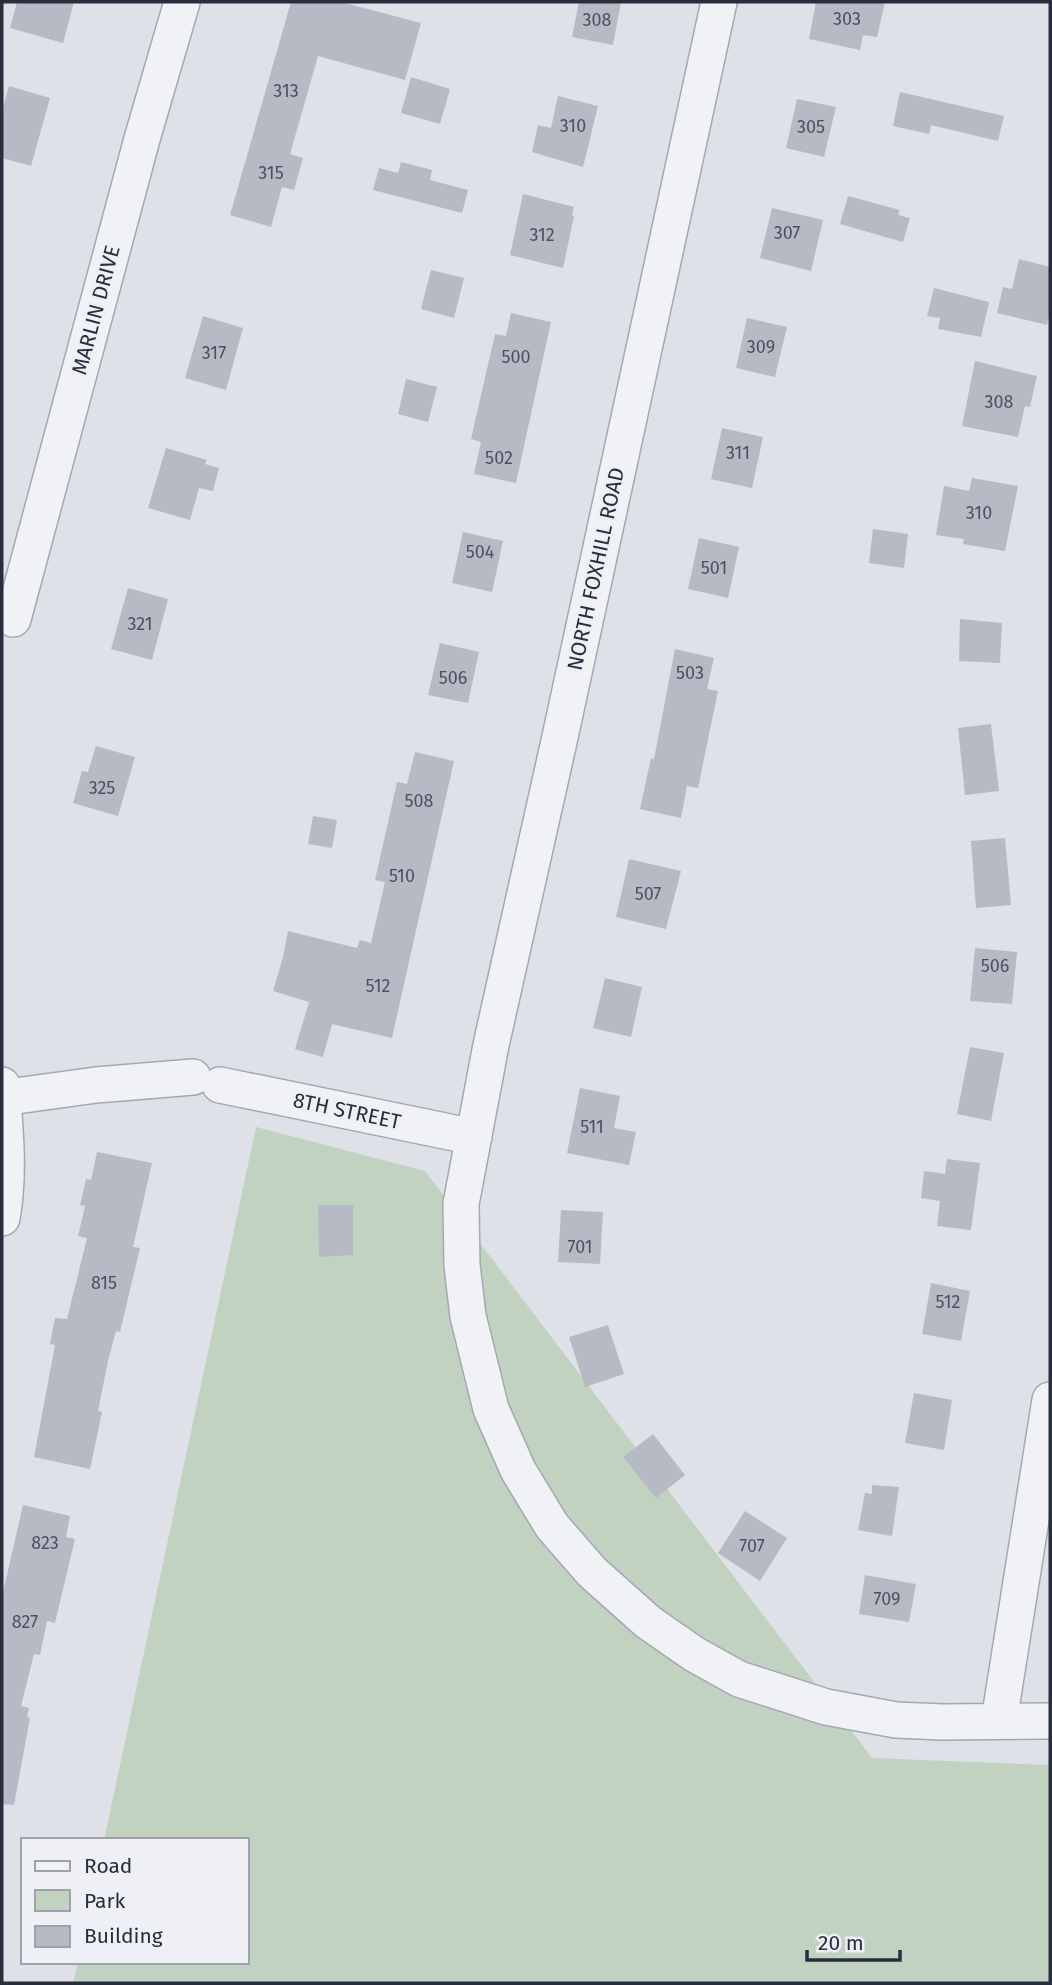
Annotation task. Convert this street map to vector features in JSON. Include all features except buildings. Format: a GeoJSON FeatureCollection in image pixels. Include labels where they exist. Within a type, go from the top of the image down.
{"type":"FeatureCollection","features":[{"type":"Feature","properties":{"kind":"street","name":"MARLIN DRIVE"},"geometry":{"type":"LineString","coordinates":[[13,619],[138,152],[182,2]]}},
{"type":"Feature","properties":{"kind":"street","name":"NORTH FOXHILL ROAD"},"geometry":{"type":"LineString","coordinates":[[719,2],[491,1045],[461,1204],[461,1265],[468,1316],[491,1409],[518,1470],[552,1526],[592,1572],[648,1622],[694,1654],[739,1679],[826,1707],[896,1720],[1050,1720]]}},
{"type":"Feature","properties":{"kind":"street","name":"8TH STREET"},"geometry":{"type":"LineString","coordinates":[[2,1098],[96,1085],[206,1081],[474,1137]]}},
{"type":"Feature","properties":{"kind":"street"},"geometry":{"type":"LineString","coordinates":[[2,1085],[7,1138],[6,1197],[2,1218]]}},
{"type":"Feature","properties":{"kind":"street"},"geometry":{"type":"LineString","coordinates":[[999,1721],[1050,1399]]}},
{"type":"Feature","properties":{"kind":"green space"},"geometry":{"type":"Polygon","coordinates":[[[256,1127],[425,1171],[872,1758],[1050,1765],[1050,1983],[73,1983],[78,1964],[248,1964],[248,1838],[104,1838],[256,1127]]]}}]}
